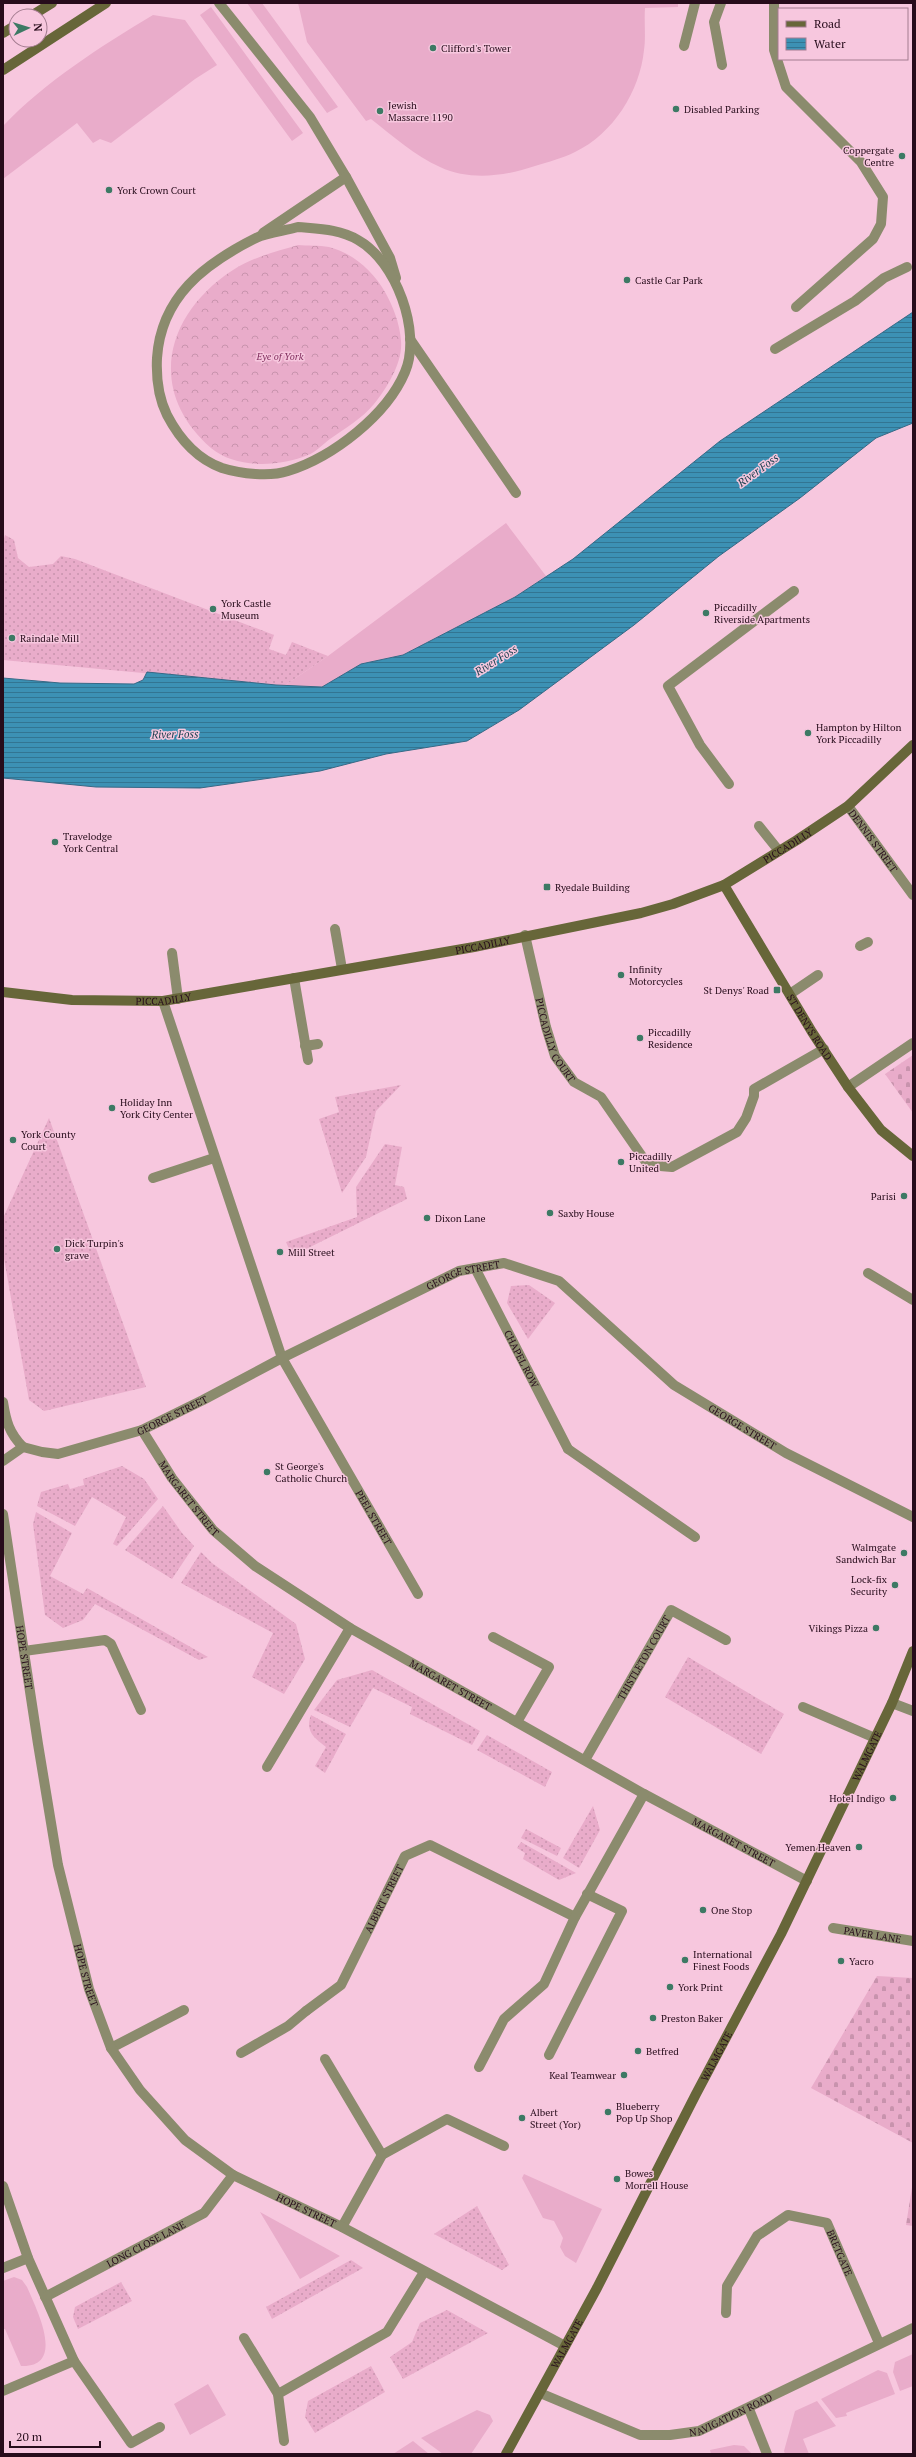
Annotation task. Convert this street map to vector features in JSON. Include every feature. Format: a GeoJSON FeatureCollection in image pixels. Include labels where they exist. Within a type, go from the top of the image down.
{"type":"FeatureCollection","features":[{"type":"Feature","properties":{"kind":"street"},"geometry":{"type":"LineString","coordinates":[[3,70],[106,3]]}},
{"type":"Feature","properties":{"kind":"street"},"geometry":{"type":"LineString","coordinates":[[219,3],[310,117],[346,177],[390,258],[406,307],[410,340],[406,370],[392,397],[372,419],[316,459],[287,472],[254,474],[222,468],[198,455],[178,434],[164,408],[156,380],[158,342],[166,316],[184,289],[203,271],[257,237],[346,177]]}},
{"type":"Feature","properties":{"kind":"street"},"geometry":{"type":"LineString","coordinates":[[684,46],[695,3]]}},
{"type":"Feature","properties":{"kind":"street"},"geometry":{"type":"LineString","coordinates":[[721,3],[714,22],[722,65]]}},
{"type":"Feature","properties":{"kind":"street"},"geometry":{"type":"LineString","coordinates":[[774,3],[774,50],[786,87],[861,162],[883,197],[881,224],[873,239],[796,307]]}},
{"type":"Feature","properties":{"kind":"street"},"geometry":{"type":"LineString","coordinates":[[257,237],[298,228],[334,230],[360,241],[390,274],[406,307]]}},
{"type":"Feature","properties":{"kind":"street"},"geometry":{"type":"LineString","coordinates":[[775,349],[855,301],[884,278],[907,267]]}},
{"type":"Feature","properties":{"kind":"street"},"geometry":{"type":"LineString","coordinates":[[410,340],[516,493]]}},
{"type":"Feature","properties":{"kind":"street"},"geometry":{"type":"LineString","coordinates":[[728,784],[700,744],[668,686],[794,591]]}},
{"type":"Feature","properties":{"kind":"street","name":"PICCADILLY"},"geometry":{"type":"LineString","coordinates":[[3,992],[72,1000],[163,1001],[474,947],[525,935],[642,913],[673,904],[724,885],[779,851],[848,806],[913,745]]}},
{"type":"Feature","properties":{"kind":"street","name":"DENNIS STREET"},"geometry":{"type":"LineString","coordinates":[[848,806],[912,893]]}},
{"type":"Feature","properties":{"kind":"street"},"geometry":{"type":"LineString","coordinates":[[759,826],[779,851]]}},
{"type":"Feature","properties":{"kind":"street","name":"ST DENYS ROAD"},"geometry":{"type":"LineString","coordinates":[[724,885],[848,1088],[881,1130],[913,1156]]}},
{"type":"Feature","properties":{"kind":"street"},"geometry":{"type":"LineString","coordinates":[[335,929],[342,969]]}},
{"type":"Feature","properties":{"kind":"street","name":"PICCADILLY COURT"},"geometry":{"type":"LineString","coordinates":[[525,935],[546,1027],[555,1056],[574,1082],[601,1096],[648,1165],[672,1167],[737,1132],[746,1118],[754,1096],[754,1089],[824,1049]]}},
{"type":"Feature","properties":{"kind":"street"},"geometry":{"type":"LineString","coordinates":[[172,953],[178,999]]}},
{"type":"Feature","properties":{"kind":"street"},"geometry":{"type":"LineString","coordinates":[[790,994],[818,975]]}},
{"type":"Feature","properties":{"kind":"street"},"geometry":{"type":"LineString","coordinates":[[294,978],[308,1060]]}},
{"type":"Feature","properties":{"kind":"street"},"geometry":{"type":"LineString","coordinates":[[163,1001],[214,1158],[282,1358]]}},
{"type":"Feature","properties":{"kind":"street"},"geometry":{"type":"LineString","coordinates":[[848,1088],[913,1043]]}},
{"type":"Feature","properties":{"kind":"street"},"geometry":{"type":"LineString","coordinates":[[306,1046],[318,1044]]}},
{"type":"Feature","properties":{"kind":"street"},"geometry":{"type":"LineString","coordinates":[[153,1178],[214,1158]]}},
{"type":"Feature","properties":{"kind":"street","name":"GEORGE STREET"},"geometry":{"type":"LineString","coordinates":[[23,1447],[58,1454],[142,1430],[459,1270],[504,1263],[559,1281],[674,1384],[786,1452],[913,1517]]}},
{"type":"Feature","properties":{"kind":"street","name":"CHAPEL ROW"},"geometry":{"type":"LineString","coordinates":[[475,1268],[568,1449],[695,1536]]}},
{"type":"Feature","properties":{"kind":"street"},"geometry":{"type":"LineString","coordinates":[[868,1273],[913,1300]]}},
{"type":"Feature","properties":{"kind":"street","name":"PEEL STREET"},"geometry":{"type":"LineString","coordinates":[[282,1358],[418,1594]]}},
{"type":"Feature","properties":{"kind":"street"},"geometry":{"type":"LineString","coordinates":[[3,1402],[5,1418],[11,1435],[23,1447],[3,1461]]}},
{"type":"Feature","properties":{"kind":"street","name":"MARGARET STREET"},"geometry":{"type":"LineString","coordinates":[[142,1430],[172,1478],[213,1530],[255,1566],[350,1628],[644,1794],[807,1881]]}},
{"type":"Feature","properties":{"kind":"street","name":"HOPE STREET"},"geometry":{"type":"LineString","coordinates":[[3,1514],[58,1865],[89,1990],[111,2048],[140,2090],[185,2140],[233,2175],[342,2227],[564,2346]]}},
{"type":"Feature","properties":{"kind":"street","name":"THISTLETON COURT"},"geometry":{"type":"LineString","coordinates":[[585,1760],[671,1610],[726,1640]]}},
{"type":"Feature","properties":{"kind":"street"},"geometry":{"type":"LineString","coordinates":[[267,1767],[350,1628]]}},
{"type":"Feature","properties":{"kind":"street"},"geometry":{"type":"LineString","coordinates":[[493,1637],[549,1667],[517,1722]]}},
{"type":"Feature","properties":{"kind":"street"},"geometry":{"type":"LineString","coordinates":[[24,1651],[105,1640],[111,1644],[141,1710]]}},
{"type":"Feature","properties":{"kind":"street","name":"WALMGATE"},"geometry":{"type":"LineString","coordinates":[[506,2454],[564,2346],[598,2288],[653,2176],[807,1881],[892,1703],[913,1651]]}},
{"type":"Feature","properties":{"kind":"street"},"geometry":{"type":"LineString","coordinates":[[892,1703],[913,1711]]}},
{"type":"Feature","properties":{"kind":"street"},"geometry":{"type":"LineString","coordinates":[[803,1707],[875,1738]]}},
{"type":"Feature","properties":{"kind":"street"},"geometry":{"type":"LineString","coordinates":[[479,2067],[504,2019],[544,1984],[575,1917],[644,1794]]}},
{"type":"Feature","properties":{"kind":"street","name":"ALBERT STREET"},"geometry":{"type":"LineString","coordinates":[[241,2053],[288,2026],[341,1985],[405,1856],[430,1845],[575,1917]]}},
{"type":"Feature","properties":{"kind":"street"},"geometry":{"type":"LineString","coordinates":[[549,2055],[622,1911],[588,1894]]}},
{"type":"Feature","properties":{"kind":"street","name":"PAVER LANE"},"geometry":{"type":"LineString","coordinates":[[833,1928],[913,1941]]}},
{"type":"Feature","properties":{"kind":"street"},"geometry":{"type":"LineString","coordinates":[[111,2048],[184,2010]]}},
{"type":"Feature","properties":{"kind":"street"},"geometry":{"type":"LineString","coordinates":[[325,2059],[382,2155]]}},
{"type":"Feature","properties":{"kind":"street"},"geometry":{"type":"LineString","coordinates":[[342,2227],[382,2155],[447,2119],[504,2146]]}},
{"type":"Feature","properties":{"kind":"street","name":"LONG CLOSE LANE"},"geometry":{"type":"LineString","coordinates":[[45,2297],[204,2213],[233,2175]]}},
{"type":"Feature","properties":{"kind":"street"},"geometry":{"type":"LineString","coordinates":[[3,2186],[28,2258],[74,2361],[131,2443],[160,2427]]}},
{"type":"Feature","properties":{"kind":"street","name":"BRETGATE"},"geometry":{"type":"LineString","coordinates":[[726,2313],[728,2286],[757,2236],[788,2214],[827,2223],[879,2343]]}},
{"type":"Feature","properties":{"kind":"street"},"geometry":{"type":"LineString","coordinates":[[3,2268],[28,2258]]}},
{"type":"Feature","properties":{"kind":"street"},"geometry":{"type":"LineString","coordinates":[[278,2394],[387,2332],[424,2272]]}},
{"type":"Feature","properties":{"kind":"street","name":"NAVIGATION ROAD"},"geometry":{"type":"LineString","coordinates":[[540,2393],[640,2435],[670,2435],[699,2431],[749,2408],[879,2343],[913,2328]]}},
{"type":"Feature","properties":{"kind":"street"},"geometry":{"type":"LineString","coordinates":[[244,2338],[278,2394],[284,2441]]}},
{"type":"Feature","properties":{"kind":"street"},"geometry":{"type":"LineString","coordinates":[[3,2391],[74,2361]]}},
{"type":"Feature","properties":{"kind":"street"},"geometry":{"type":"LineString","coordinates":[[749,2408],[767,2454]]}},
{"type":"Feature","properties":{"kind":"green space"},"geometry":{"type":"Polygon","coordinates":[[[247,3],[262,3],[338,107],[327,113],[247,3]]]}},
{"type":"Feature","properties":{"kind":"green space"},"geometry":{"type":"Polygon","coordinates":[[[298,3],[678,3],[678,7],[645,8],[645,45],[637,81],[622,110],[601,134],[589,144],[566,156],[524,169],[488,176],[463,174],[440,167],[404,145],[371,119],[366,121],[307,42],[298,3]]]}},
{"type":"Feature","properties":{"kind":"green space"},"geometry":{"type":"Polygon","coordinates":[[[211,7],[303,133],[292,141],[200,15],[211,7]]]}},
{"type":"Feature","properties":{"kind":"green space"},"geometry":{"type":"Polygon","coordinates":[[[153,15],[185,20],[217,65],[195,79],[111,143],[100,139],[93,143],[77,123],[3,179],[3,126],[37,94],[55,80],[94,52],[153,15]]]}},
{"type":"Feature","properties":{"kind":"green space","name":"Eye of York"},"geometry":{"type":"Polygon","coordinates":[[[298,245],[325,246],[338,250],[354,258],[375,277],[388,297],[398,322],[401,349],[397,366],[389,383],[370,409],[359,419],[314,452],[297,459],[271,464],[245,463],[233,460],[221,455],[211,448],[190,426],[177,402],[171,378],[172,354],[179,331],[192,308],[210,288],[241,265],[256,258],[298,245]]]}},
{"type":"Feature","properties":{"kind":"green space"},"geometry":{"type":"Polygon","coordinates":[[[506,523],[546,576],[515,597],[403,655],[361,664],[322,687],[284,686],[328,656],[506,523]]]}},
{"type":"Feature","properties":{"kind":"green space"},"geometry":{"type":"Polygon","coordinates":[[[5,535],[14,540],[18,558],[29,567],[53,564],[61,556],[75,559],[274,635],[269,649],[286,655],[292,642],[328,656],[284,686],[3,660],[3,542],[5,535]]]}},
{"type":"Feature","properties":{"kind":"green space"},"geometry":{"type":"Polygon","coordinates":[[[913,1055],[913,1113],[885,1074],[913,1055]]]}},
{"type":"Feature","properties":{"kind":"green space"},"geometry":{"type":"Polygon","coordinates":[[[401,1085],[376,1111],[366,1157],[342,1193],[319,1119],[339,1112],[335,1097],[401,1085]]]}},
{"type":"Feature","properties":{"kind":"green space"},"geometry":{"type":"Polygon","coordinates":[[[49,1118],[146,1387],[44,1411],[29,1400],[3,1253],[3,1218],[49,1118]]]}},
{"type":"Feature","properties":{"kind":"green space"},"geometry":{"type":"Polygon","coordinates":[[[385,1144],[402,1147],[395,1185],[404,1187],[407,1199],[292,1256],[286,1242],[357,1217],[356,1187],[385,1144]]]}},
{"type":"Feature","properties":{"kind":"green space"},"geometry":{"type":"Polygon","coordinates":[[[529,1285],[555,1303],[528,1339],[507,1303],[511,1286],[529,1285]]]}},
{"type":"Feature","properties":{"kind":"green space"},"geometry":{"type":"Polygon","coordinates":[[[122,1466],[144,1479],[158,1499],[117,1546],[113,1544],[126,1517],[92,1497],[75,1526],[37,1506],[41,1492],[68,1484],[70,1489],[84,1485],[83,1479],[122,1466]]]}},
{"type":"Feature","properties":{"kind":"green space"},"geometry":{"type":"Polygon","coordinates":[[[163,1506],[182,1533],[194,1546],[172,1579],[125,1550],[163,1506]]]}},
{"type":"Feature","properties":{"kind":"green space"},"geometry":{"type":"Polygon","coordinates":[[[36,1512],[72,1533],[50,1576],[83,1594],[87,1588],[208,1657],[199,1660],[95,1604],[83,1620],[63,1628],[45,1615],[33,1524],[36,1512]]]}},
{"type":"Feature","properties":{"kind":"green space"},"geometry":{"type":"Polygon","coordinates":[[[201,1552],[212,1563],[296,1624],[305,1659],[284,1694],[252,1677],[273,1633],[181,1583],[201,1552]]]}},
{"type":"Feature","properties":{"kind":"green space"},"geometry":{"type":"Polygon","coordinates":[[[688,1657],[784,1714],[761,1754],[665,1697],[688,1657]]]}},
{"type":"Feature","properties":{"kind":"green space"},"geometry":{"type":"Polygon","coordinates":[[[372,1670],[480,1731],[472,1745],[410,1714],[412,1707],[373,1688],[350,1727],[314,1710],[337,1680],[372,1670]]]}},
{"type":"Feature","properties":{"kind":"green space"},"geometry":{"type":"Polygon","coordinates":[[[311,1715],[346,1734],[325,1773],[315,1766],[326,1747],[314,1737],[310,1730],[309,1721],[311,1715]]]}},
{"type":"Feature","properties":{"kind":"green space"},"geometry":{"type":"Polygon","coordinates":[[[487,1735],[552,1772],[545,1787],[477,1750],[487,1735]]]}},
{"type":"Feature","properties":{"kind":"green space"},"geometry":{"type":"Polygon","coordinates":[[[593,1806],[600,1830],[579,1868],[563,1858],[593,1806]]]}},
{"type":"Feature","properties":{"kind":"green space"},"geometry":{"type":"Polygon","coordinates":[[[526,1829],[561,1848],[557,1856],[521,1838],[526,1829]]]}},
{"type":"Feature","properties":{"kind":"green space"},"geometry":{"type":"Polygon","coordinates":[[[521,1842],[576,1873],[559,1880],[523,1859],[525,1853],[517,1848],[521,1842]]]}},
{"type":"Feature","properties":{"kind":"green space"},"geometry":{"type":"Polygon","coordinates":[[[877,1976],[913,1978],[913,2143],[811,2088],[877,1976]]]}},
{"type":"Feature","properties":{"kind":"green space"},"geometry":{"type":"Polygon","coordinates":[[[524,2174],[602,2209],[576,2263],[565,2256],[560,2247],[563,2238],[554,2221],[543,2218],[522,2178],[524,2174]]]}},
{"type":"Feature","properties":{"kind":"green space"},"geometry":{"type":"Polygon","coordinates":[[[913,2181],[913,2226],[906,2225],[913,2181]]]}},
{"type":"Feature","properties":{"kind":"green space"},"geometry":{"type":"Polygon","coordinates":[[[477,2206],[509,2265],[502,2270],[434,2234],[477,2206]]]}},
{"type":"Feature","properties":{"kind":"green space"},"geometry":{"type":"Polygon","coordinates":[[[260,2212],[340,2256],[300,2279],[260,2212]]]}},
{"type":"Feature","properties":{"kind":"green space"},"geometry":{"type":"Polygon","coordinates":[[[351,2260],[363,2268],[272,2319],[266,2307],[351,2260]]]}},
{"type":"Feature","properties":{"kind":"green space"},"geometry":{"type":"Polygon","coordinates":[[[14,2277],[22,2280],[27,2287],[45,2335],[43,2357],[35,2364],[21,2366],[5,2329],[3,2329],[3,2281],[14,2277]]]}},
{"type":"Feature","properties":{"kind":"green space"},"geometry":{"type":"Polygon","coordinates":[[[121,2282],[132,2301],[78,2329],[73,2317],[75,2307],[121,2282]]]}},
{"type":"Feature","properties":{"kind":"green space"},"geometry":{"type":"Polygon","coordinates":[[[447,2310],[488,2333],[403,2379],[390,2357],[412,2342],[420,2323],[447,2310]]]}},
{"type":"Feature","properties":{"kind":"green space"},"geometry":{"type":"Polygon","coordinates":[[[913,2354],[913,2386],[900,2391],[893,2372],[895,2362],[913,2354]]]}},
{"type":"Feature","properties":{"kind":"green space"},"geometry":{"type":"Polygon","coordinates":[[[371,2366],[385,2392],[315,2433],[305,2417],[308,2401],[371,2366]]]}},
{"type":"Feature","properties":{"kind":"green space"},"geometry":{"type":"Polygon","coordinates":[[[878,2370],[887,2373],[895,2394],[846,2413],[847,2416],[836,2418],[821,2399],[878,2370]]]}},
{"type":"Feature","properties":{"kind":"green space"},"geometry":{"type":"Polygon","coordinates":[[[208,2384],[226,2415],[190,2435],[174,2404],[208,2384]]]}},
{"type":"Feature","properties":{"kind":"green space"},"geometry":{"type":"Polygon","coordinates":[[[817,2401],[836,2426],[803,2439],[809,2454],[785,2454],[784,2451],[795,2411],[817,2401]]]}},
{"type":"Feature","properties":{"kind":"green space"},"geometry":{"type":"Polygon","coordinates":[[[477,2410],[490,2415],[493,2421],[471,2454],[443,2454],[421,2438],[477,2410]]]}},
{"type":"Feature","properties":{"kind":"green space"},"geometry":{"type":"Polygon","coordinates":[[[413,2441],[429,2454],[393,2454],[413,2441]]]}},
{"type":"Feature","properties":{"kind":"green space"},"geometry":{"type":"Polygon","coordinates":[[[734,2445],[744,2446],[752,2454],[711,2454],[710,2450],[734,2445]]]}},
{"type":"Feature","properties":{"kind":"water","name":"River Foss"},"geometry":{"type":"Polygon","coordinates":[[[913,312],[913,423],[876,438],[800,498],[719,556],[634,625],[519,710],[467,741],[386,754],[320,771],[200,788],[96,787],[3,778],[3,678],[60,683],[134,684],[143,680],[147,672],[276,685],[322,687],[361,664],[403,655],[515,597],[573,559],[720,441],[913,312]]]}},
{"type":"Feature","properties":{"kind":"place","name":"Clifford's Tower"},"geometry":{"type":"Point","coordinates":[433,48]}},
{"type":"Feature","properties":{"kind":"place","name":"Disabled Parking"},"geometry":{"type":"Point","coordinates":[676,109]}},
{"type":"Feature","properties":{"kind":"place","name":"Jewish Massacre 1190"},"geometry":{"type":"Point","coordinates":[380,111]}},
{"type":"Feature","properties":{"kind":"place","name":"Coppergate Centre"},"geometry":{"type":"Point","coordinates":[902,156]}},
{"type":"Feature","properties":{"kind":"place","name":"York Crown Court"},"geometry":{"type":"Point","coordinates":[109,190]}},
{"type":"Feature","properties":{"kind":"place","name":"Castle Car Park"},"geometry":{"type":"Point","coordinates":[627,280]}},
{"type":"Feature","properties":{"kind":"place","name":"York Castle Museum"},"geometry":{"type":"Point","coordinates":[213,609]}},
{"type":"Feature","properties":{"kind":"place","name":"Piccadilly Riverside Apartments"},"geometry":{"type":"Point","coordinates":[706,613]}},
{"type":"Feature","properties":{"kind":"place","name":"Raindale Mill"},"geometry":{"type":"Point","coordinates":[12,638]}},
{"type":"Feature","properties":{"kind":"place","name":"Hampton by Hilton York Piccadilly"},"geometry":{"type":"Point","coordinates":[808,733]}},
{"type":"Feature","properties":{"kind":"place","name":"Travelodge York Central"},"geometry":{"type":"Point","coordinates":[55,842]}},
{"type":"Feature","properties":{"kind":"place","name":"Ryedale Building"},"geometry":{"type":"Point","coordinates":[547,887]}},
{"type":"Feature","properties":{"kind":"place","name":"Infinity Motorcycles"},"geometry":{"type":"Point","coordinates":[621,975]}},
{"type":"Feature","properties":{"kind":"place","name":"St Denys' Road"},"geometry":{"type":"Point","coordinates":[777,990]}},
{"type":"Feature","properties":{"kind":"place","name":"Piccadilly Residence"},"geometry":{"type":"Point","coordinates":[640,1038]}},
{"type":"Feature","properties":{"kind":"place","name":"Holiday Inn York City Center"},"geometry":{"type":"Point","coordinates":[112,1108]}},
{"type":"Feature","properties":{"kind":"place","name":"York County Court"},"geometry":{"type":"Point","coordinates":[13,1140]}},
{"type":"Feature","properties":{"kind":"place","name":"Piccadilly United"},"geometry":{"type":"Point","coordinates":[621,1162]}},
{"type":"Feature","properties":{"kind":"place","name":"Parisi"},"geometry":{"type":"Point","coordinates":[904,1196]}},
{"type":"Feature","properties":{"kind":"place","name":"Saxby House"},"geometry":{"type":"Point","coordinates":[550,1213]}},
{"type":"Feature","properties":{"kind":"place","name":"Dixon Lane"},"geometry":{"type":"Point","coordinates":[427,1218]}},
{"type":"Feature","properties":{"kind":"place","name":"Dick Turpin's grave"},"geometry":{"type":"Point","coordinates":[57,1249]}},
{"type":"Feature","properties":{"kind":"place","name":"Mill Street"},"geometry":{"type":"Point","coordinates":[280,1252]}},
{"type":"Feature","properties":{"kind":"place","name":"St George's Catholic Church"},"geometry":{"type":"Point","coordinates":[267,1472]}},
{"type":"Feature","properties":{"kind":"place","name":"Walmgate Sandwich Bar"},"geometry":{"type":"Point","coordinates":[904,1553]}},
{"type":"Feature","properties":{"kind":"place","name":"Lock-fix Security"},"geometry":{"type":"Point","coordinates":[895,1585]}},
{"type":"Feature","properties":{"kind":"place","name":"Vikings Pizza"},"geometry":{"type":"Point","coordinates":[876,1628]}},
{"type":"Feature","properties":{"kind":"place","name":"Hotel Indigo"},"geometry":{"type":"Point","coordinates":[893,1798]}},
{"type":"Feature","properties":{"kind":"place","name":"Yemen Heaven"},"geometry":{"type":"Point","coordinates":[859,1847]}},
{"type":"Feature","properties":{"kind":"place","name":"One Stop"},"geometry":{"type":"Point","coordinates":[703,1910]}},
{"type":"Feature","properties":{"kind":"place","name":"International Finest Foods"},"geometry":{"type":"Point","coordinates":[685,1960]}},
{"type":"Feature","properties":{"kind":"place","name":"Yacro"},"geometry":{"type":"Point","coordinates":[841,1961]}},
{"type":"Feature","properties":{"kind":"place","name":"York Print"},"geometry":{"type":"Point","coordinates":[670,1987]}},
{"type":"Feature","properties":{"kind":"place","name":"Preston Baker"},"geometry":{"type":"Point","coordinates":[653,2018]}},
{"type":"Feature","properties":{"kind":"place","name":"Betfred"},"geometry":{"type":"Point","coordinates":[638,2051]}},
{"type":"Feature","properties":{"kind":"place","name":"Keal Teamwear"},"geometry":{"type":"Point","coordinates":[624,2075]}},
{"type":"Feature","properties":{"kind":"place","name":"Blueberry Pop Up Shop"},"geometry":{"type":"Point","coordinates":[608,2112]}},
{"type":"Feature","properties":{"kind":"place","name":"Albert Street (Yor)"},"geometry":{"type":"Point","coordinates":[522,2118]}},
{"type":"Feature","properties":{"kind":"place","name":"Bowes Morrell House"},"geometry":{"type":"Point","coordinates":[617,2179]}}]}
